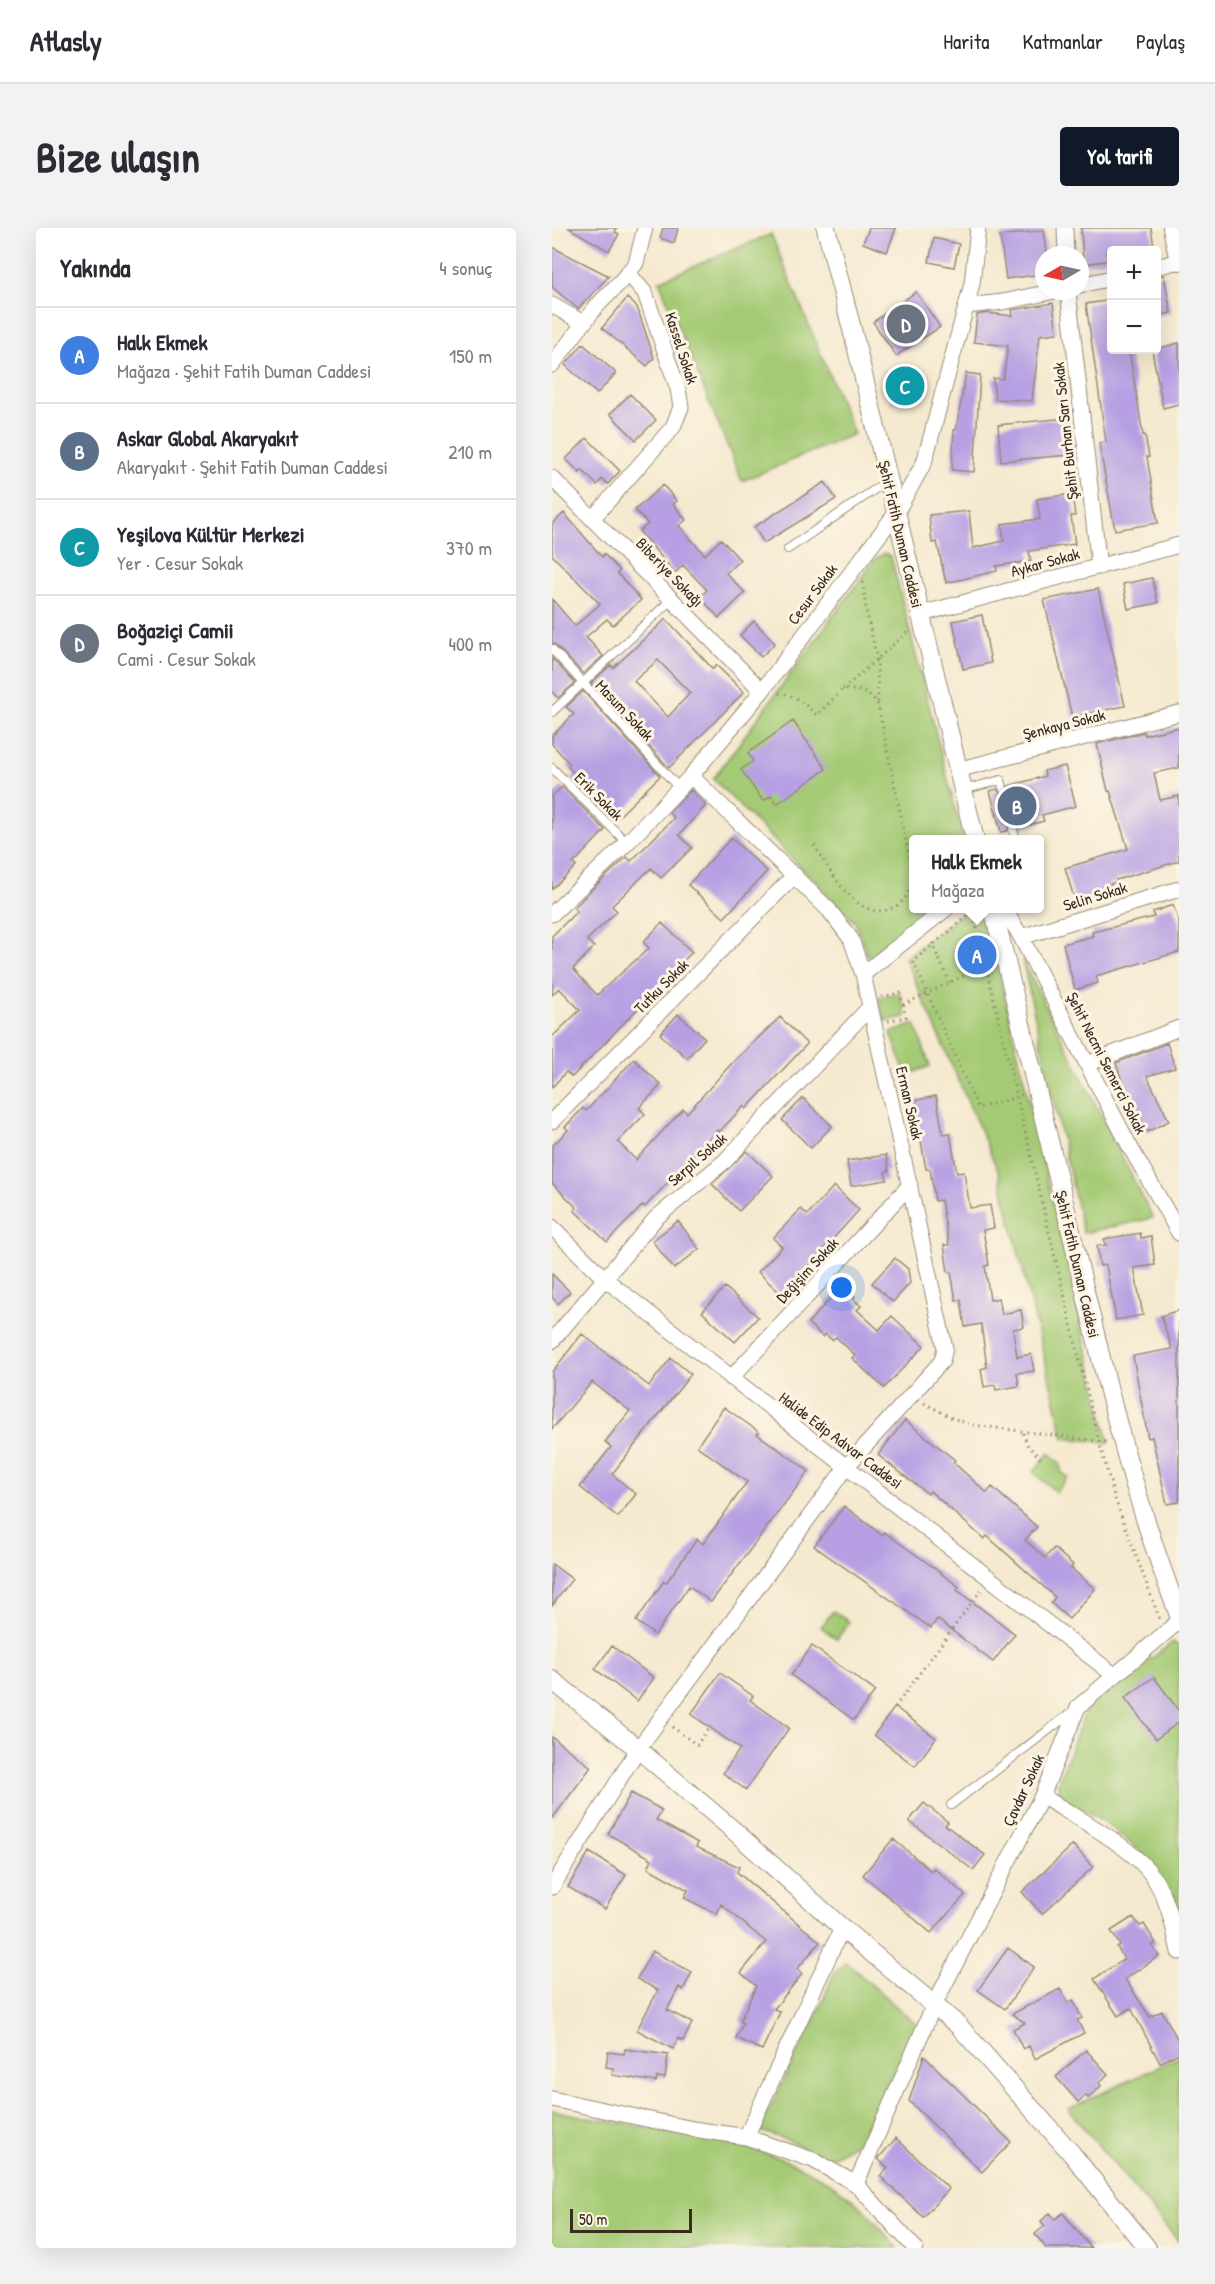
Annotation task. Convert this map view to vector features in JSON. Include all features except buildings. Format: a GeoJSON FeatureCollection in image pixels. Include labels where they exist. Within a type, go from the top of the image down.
{"type":"FeatureCollection","features":[{"type":"Feature","properties":{"kind":"street"},"geometry":{"type":"LineString","coordinates":[[552,365],[583,323],[636,263],[645,228]]}},
{"type":"Feature","properties":{"kind":"street","name":"Şehit Fatih Duman Caddesi"},"geometry":{"type":"LineString","coordinates":[[826,228],[974,835]]}},
{"type":"Feature","properties":{"kind":"street","name":"Cesur Sokak"},"geometry":{"type":"LineString","coordinates":[[552,914],[627,843],[691,776],[762,691],[896,513],[924,463],[972,285],[978,228]]}},
{"type":"Feature","properties":{"kind":"street"},"geometry":{"type":"LineString","coordinates":[[1065,228],[1066,246]]}},
{"type":"Feature","properties":{"kind":"street"},"geometry":{"type":"LineString","coordinates":[[1161,266],[1179,261],[1172,228]]}},
{"type":"Feature","properties":{"kind":"street","name":"Kassel Sokak"},"geometry":{"type":"LineString","coordinates":[[593,518],[673,427],[681,407],[678,389],[645,293],[628,273]]}},
{"type":"Feature","properties":{"kind":"street"},"geometry":{"type":"LineString","coordinates":[[1089,283],[1107,279]]}},
{"type":"Feature","properties":{"kind":"street"},"geometry":{"type":"LineString","coordinates":[[966,306],[1035,295]]}},
{"type":"Feature","properties":{"kind":"street","name":"Şehit Burhan Sarı Sokak"},"geometry":{"type":"LineString","coordinates":[[1069,300],[1098,567]]}},
{"type":"Feature","properties":{"kind":"street"},"geometry":{"type":"LineString","coordinates":[[552,306],[583,323]]}},
{"type":"Feature","properties":{"kind":"street","name":"Biberiye Sokağı"},"geometry":{"type":"LineString","coordinates":[[552,478],[762,691]]}},
{"type":"Feature","properties":{"kind":"street","name":"Aykar Sokak"},"geometry":{"type":"LineString","coordinates":[[921,617],[1179,545]]}},
{"type":"Feature","properties":{"kind":"street","name":"Şenkaya Sokak"},"geometry":{"type":"LineString","coordinates":[[957,770],[1179,713]]}},
{"type":"Feature","properties":{"kind":"street","name":"Erman Sokak"},"geometry":{"type":"LineString","coordinates":[[552,1887],[638,1749],[847,1466],[942,1361],[945,1348],[863,974],[851,939],[829,910],[795,875],[691,776]]}},
{"type":"Feature","properties":{"kind":"street","name":"Tutku Sokak"},"geometry":{"type":"LineString","coordinates":[[552,1122],[795,875]]}},
{"type":"Feature","properties":{"kind":"street","name":"Selin Sokak"},"geometry":{"type":"LineString","coordinates":[[1021,937],[1179,889]]}},
{"type":"Feature","properties":{"kind":"street"},"geometry":{"type":"LineString","coordinates":[[863,974],[942,913]]}},
{"type":"Feature","properties":{"kind":"street","name":"Şehit Fatih Duman Caddesi"},"geometry":{"type":"LineString","coordinates":[[994,913],[1101,1362],[1158,1562],[1179,1616]]}},
{"type":"Feature","properties":{"kind":"street","name":"Şehit Necmi Semerci Sokak"},"geometry":{"type":"LineString","coordinates":[[1006,913],[1129,1145],[1179,1233]]}},
{"type":"Feature","properties":{"kind":"street","name":"Serpil Sokak"},"geometry":{"type":"LineString","coordinates":[[552,1341],[656,1218],[725,1161],[869,1003]]}},
{"type":"Feature","properties":{"kind":"street"},"geometry":{"type":"LineString","coordinates":[[1087,1064],[1179,1028]]}},
{"type":"Feature","properties":{"kind":"street","name":"Değişim Sokak"},"geometry":{"type":"LineString","coordinates":[[731,1378],[910,1185]]}},
{"type":"Feature","properties":{"kind":"street","name":"Halide Edip Adıvar Caddesi"},"geometry":{"type":"LineString","coordinates":[[552,1227],[605,1279],[1114,1675]]}},
{"type":"Feature","properties":{"kind":"street","name":"Çavdar Sokak"},"geometry":{"type":"LineString","coordinates":[[856,2184],[934,2005],[1042,1796],[1078,1707],[1179,1621]]}},
{"type":"Feature","properties":{"kind":"street"},"geometry":{"type":"LineString","coordinates":[[552,1680],[638,1749],[732,1829],[842,1928],[959,2026],[1072,2154],[1147,2248]]}},
{"type":"Feature","properties":{"kind":"street"},"geometry":{"type":"LineString","coordinates":[[1042,1796],[1128,1851],[1149,1871],[1163,1896],[1173,1924],[1179,1952]]}},
{"type":"Feature","properties":{"kind":"street"},"geometry":{"type":"LineString","coordinates":[[746,2137],[842,1928]]}},
{"type":"Feature","properties":{"kind":"street"},"geometry":{"type":"LineString","coordinates":[[552,2099],[693,2129],[746,2137],[813,2160],[856,2184],[915,2248]]}},
{"type":"Feature","properties":{"kind":"lane"},"geometry":{"type":"LineString","coordinates":[[788,549],[889,480]]}},
{"type":"Feature","properties":{"kind":"lane"},"geometry":{"type":"LineString","coordinates":[[552,712],[672,599]]}},
{"type":"Feature","properties":{"kind":"lane","name":"Masum Sokak"},"geometry":{"type":"LineString","coordinates":[[552,649],[680,788]]}},
{"type":"Feature","properties":{"kind":"lane","name":"Erik Sokak"},"geometry":{"type":"LineString","coordinates":[[552,768],[627,843]]}},
{"type":"Feature","properties":{"kind":"lane"},"geometry":{"type":"LineString","coordinates":[[962,790],[1001,780],[1003,788]]}},
{"type":"Feature","properties":{"kind":"lane"},"geometry":{"type":"LineString","coordinates":[[1013,829],[1015,835]]}},
{"type":"Feature","properties":{"kind":"lane"},"geometry":{"type":"LineString","coordinates":[[951,1805],[1078,1707]]}},
{"type":"Feature","properties":{"kind":"path"},"geometry":{"type":"LineString","coordinates":[[860,560],[866,610],[877,659],[878,705],[909,856]]}},
{"type":"Feature","properties":{"kind":"path"},"geometry":{"type":"LineString","coordinates":[[762,691],[787,693],[800,700],[817,715],[921,617]]}},
{"type":"Feature","properties":{"kind":"path"},"geometry":{"type":"LineString","coordinates":[[842,690],[855,689],[864,692],[874,697],[878,705]]}},
{"type":"Feature","properties":{"kind":"path"},"geometry":{"type":"LineString","coordinates":[[812,842],[847,892],[858,904],[871,911],[884,911],[895,907],[904,900],[909,892]]}},
{"type":"Feature","properties":{"kind":"path"},"geometry":{"type":"LineString","coordinates":[[972,913],[913,962],[978,1108],[1038,1090]]}},
{"type":"Feature","properties":{"kind":"path"},"geometry":{"type":"LineString","coordinates":[[973,913],[1099,1442],[1115,1499],[1165,1632]]}},
{"type":"Feature","properties":{"kind":"path"},"geometry":{"type":"LineString","coordinates":[[924,926],[950,983]]}},
{"type":"Feature","properties":{"kind":"path"},"geometry":{"type":"LineString","coordinates":[[903,1005],[986,965]]}},
{"type":"Feature","properties":{"kind":"path"},"geometry":{"type":"LineString","coordinates":[[869,1003],[900,993],[906,1017],[873,1023]]}},
{"type":"Feature","properties":{"kind":"path"},"geometry":{"type":"LineString","coordinates":[[911,1395],[952,1418],[974,1425],[1123,1444]]}},
{"type":"Feature","properties":{"kind":"path"},"geometry":{"type":"LineString","coordinates":[[1023,1433],[1032,1452],[1042,1460]]}},
{"type":"Feature","properties":{"kind":"path"},"geometry":{"type":"LineString","coordinates":[[895,1707],[990,1578]]}},
{"type":"Feature","properties":{"kind":"path"},"geometry":{"type":"LineString","coordinates":[[661,1718],[697,1745],[709,1727]]}},
{"type":"Feature","properties":{"kind":"green space"},"geometry":{"type":"Polygon","coordinates":[[[771,234],[854,434],[742,481],[659,281],[771,234]]]}},
{"type":"Feature","properties":{"kind":"green space"},"geometry":{"type":"Polygon","coordinates":[[[885,553],[891,557],[962,835],[909,835],[909,913],[923,913],[868,957],[855,922],[713,779],[875,559],[885,553]]]}},
{"type":"Feature","properties":{"kind":"green space"},"geometry":{"type":"Polygon","coordinates":[[[963,913],[985,913],[1109,1443],[1064,1438],[999,1173],[905,958],[963,913]]]}},
{"type":"Feature","properties":{"kind":"green space"},"geometry":{"type":"Polygon","coordinates":[[[1022,959],[1153,1218],[1083,1233],[1022,959]]]}},
{"type":"Feature","properties":{"kind":"green space"},"geometry":{"type":"Polygon","coordinates":[[[900,993],[906,1017],[884,1021],[879,997],[900,993]]]}},
{"type":"Feature","properties":{"kind":"green space"},"geometry":{"type":"Polygon","coordinates":[[[915,1024],[930,1066],[906,1075],[891,1033],[915,1024]]]}},
{"type":"Feature","properties":{"kind":"green space"},"geometry":{"type":"Polygon","coordinates":[[[1049,1453],[1060,1463],[1061,1472],[1068,1477],[1056,1492],[1033,1472],[1049,1453]]]}},
{"type":"Feature","properties":{"kind":"green space"},"geometry":{"type":"Polygon","coordinates":[[[833,1611],[849,1622],[837,1639],[821,1627],[833,1611]]]}},
{"type":"Feature","properties":{"kind":"green space"},"geometry":{"type":"Polygon","coordinates":[[[1173,1642],[1179,1646],[1179,1923],[1150,1862],[1106,1823],[1065,1799],[1059,1791],[1058,1783],[1086,1710],[1173,1642]]]}},
{"type":"Feature","properties":{"kind":"green space"},"geometry":{"type":"Polygon","coordinates":[[[846,1962],[918,2026],[860,2141],[830,2158],[819,2156],[790,2141],[761,2131],[763,2122],[821,2006],[833,1975],[846,1962]]]}},
{"type":"Feature","properties":{"kind":"green space"},"geometry":{"type":"Polygon","coordinates":[[[1179,2057],[1179,2242],[1068,2109],[1179,2057]]]}},
{"type":"Feature","properties":{"kind":"green space"},"geometry":{"type":"Polygon","coordinates":[[[552,2110],[714,2139],[793,2163],[828,2182],[861,2207],[898,2248],[552,2248],[552,2110]]]}},
{"type":"Feature","properties":{"kind":"place","name":"Boğaziçi Camii"},"geometry":{"type":"Point","coordinates":[906,324]}},
{"type":"Feature","properties":{"kind":"place","name":"Yeşilova Kültür Merkezi"},"geometry":{"type":"Point","coordinates":[905,386]}},
{"type":"Feature","properties":{"kind":"place","name":"Askar Global Akaryakıt"},"geometry":{"type":"Point","coordinates":[1017,806]}},
{"type":"Feature","properties":{"kind":"place","name":"Halk Ekmek"},"geometry":{"type":"Point","coordinates":[977,955]}}]}
